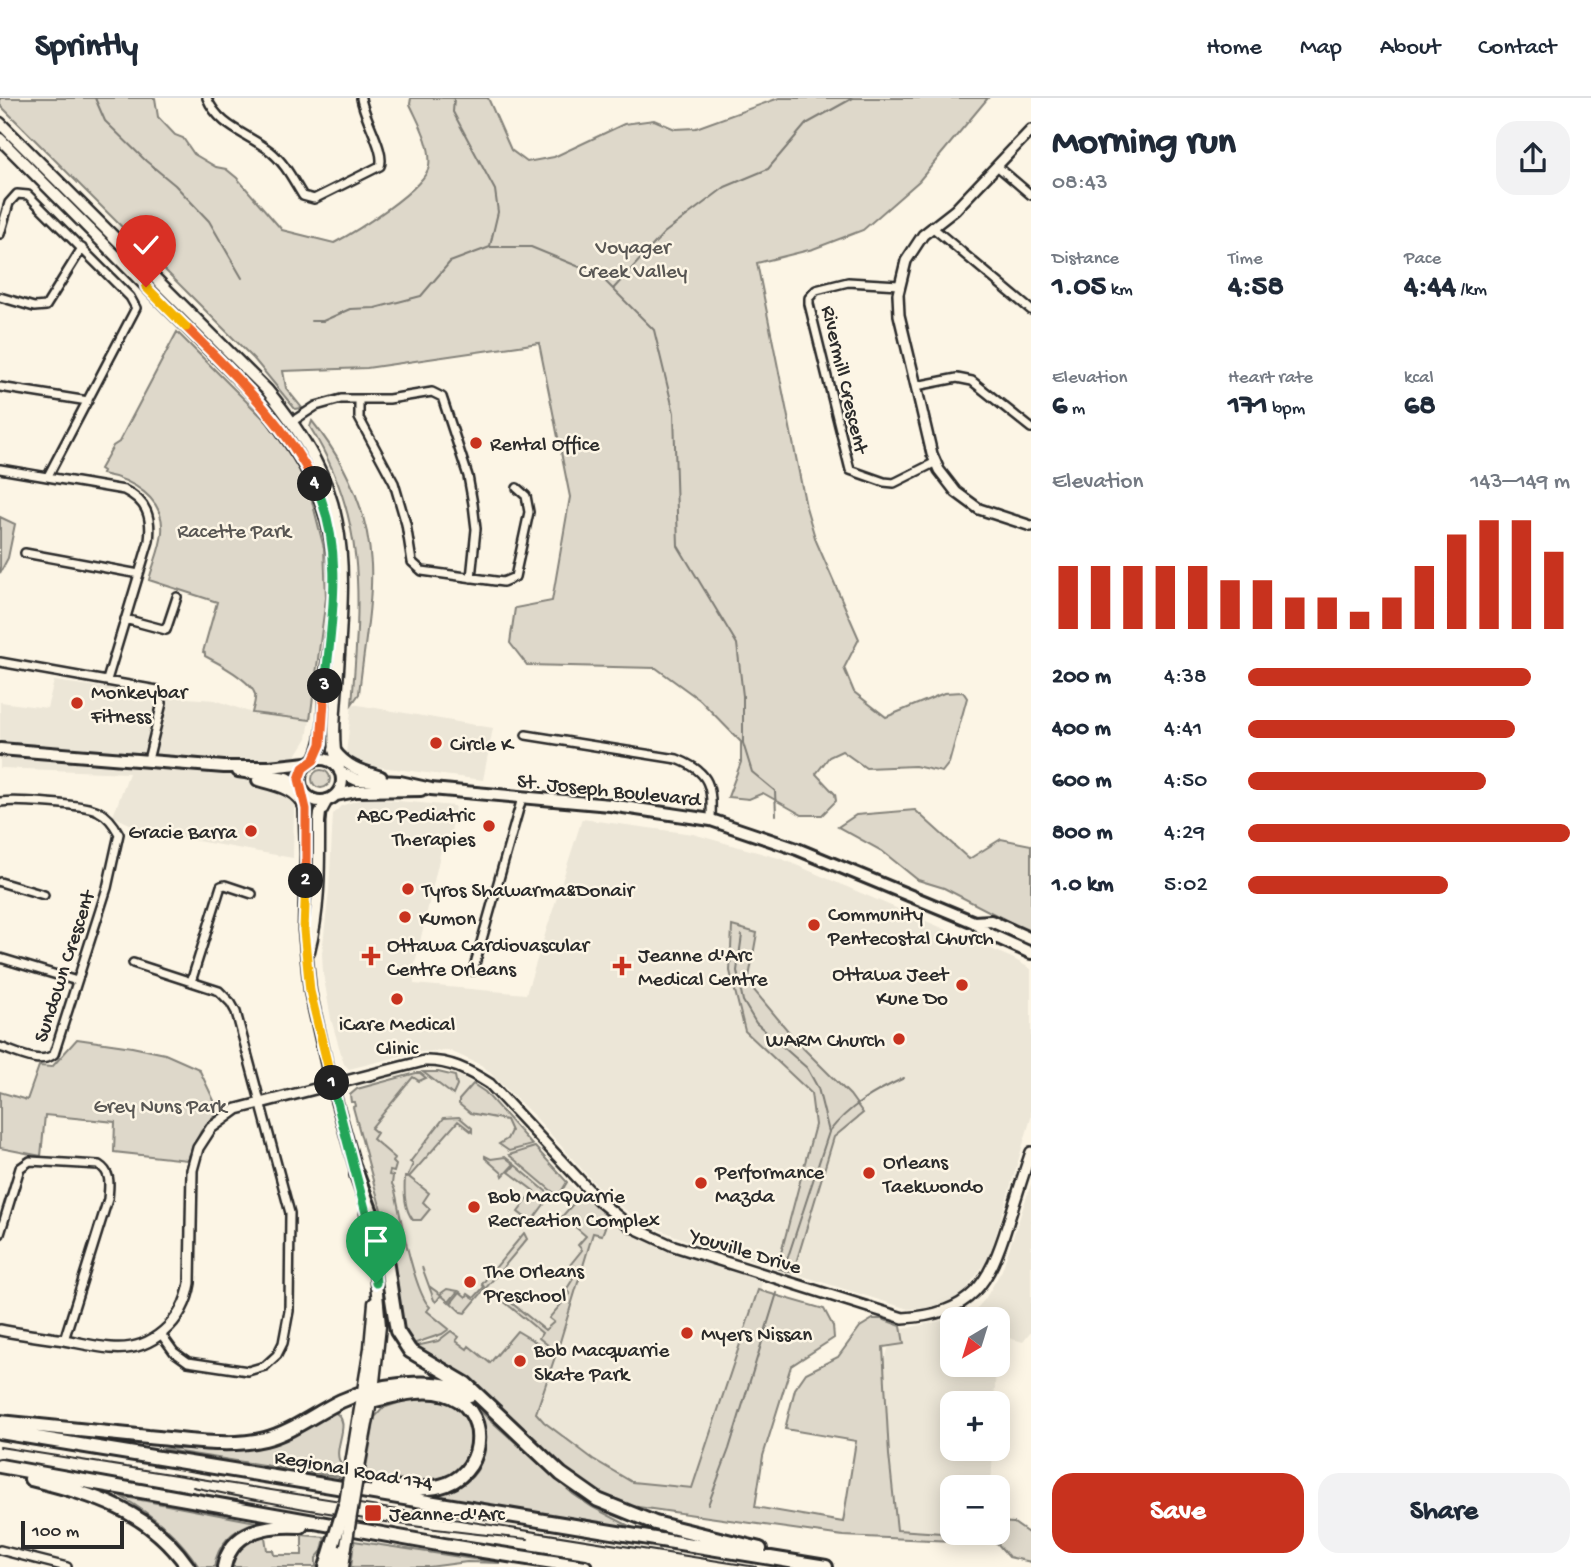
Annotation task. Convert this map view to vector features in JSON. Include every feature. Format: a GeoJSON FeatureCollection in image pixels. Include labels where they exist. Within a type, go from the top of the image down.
{"type":"FeatureCollection","features":[{"type":"Feature","properties":{"kind":"highway"},"geometry":{"type":"LineString","coordinates":[[357,1175],[384,1247],[395,1323],[402,1343],[419,1357],[466,1384],[561,1474],[580,1489],[614,1508],[655,1523],[835,1567]]}},
{"type":"Feature","properties":{"kind":"highway"},"geometry":{"type":"LineString","coordinates":[[0,1422],[173,1439],[250,1442],[278,1435],[341,1401],[407,1385],[439,1384],[464,1391],[497,1412]]}},
{"type":"Feature","properties":{"kind":"highway"},"geometry":{"type":"LineString","coordinates":[[229,1468],[352,1484],[425,1488],[449,1483],[459,1478],[468,1468],[478,1450],[479,1432],[472,1414],[457,1399],[447,1394],[422,1391],[369,1395]]}},
{"type":"Feature","properties":{"kind":"highway","name":"Regional Road 174"},"geometry":{"type":"LineString","coordinates":[[0,1432],[826,1567]]}},
{"type":"Feature","properties":{"kind":"highway"},"geometry":{"type":"LineString","coordinates":[[0,1466],[444,1545],[585,1567]]}},
{"type":"Feature","properties":{"kind":"highway"},"geometry":{"type":"LineString","coordinates":[[0,1472],[48,1483],[126,1510],[161,1535],[188,1567]]}},
{"type":"Feature","properties":{"kind":"highway"},"geometry":{"type":"LineString","coordinates":[[326,1567],[339,1545],[349,1506]]}},
{"type":"Feature","properties":{"kind":"highway"},"geometry":{"type":"LineString","coordinates":[[223,1567],[227,1555],[238,1540],[261,1528],[273,1526],[302,1526],[444,1545]]}},
{"type":"Feature","properties":{"kind":"main road"},"geometry":{"type":"LineString","coordinates":[[0,122],[243,365],[293,421],[326,481],[342,538],[343,598],[334,750],[341,784],[320,813],[317,907],[306,960]]}},
{"type":"Feature","properties":{"kind":"main road"},"geometry":{"type":"LineString","coordinates":[[0,139],[252,393],[283,429],[317,489],[331,544],[335,602],[323,702],[322,737],[311,762],[300,773],[306,809],[306,960],[312,1007],[357,1175],[373,1249],[376,1292],[369,1395],[349,1506]]}},
{"type":"Feature","properties":{"kind":"main road"},"geometry":{"type":"LineString","coordinates":[[283,429],[293,421]]}},
{"type":"Feature","properties":{"kind":"main road"},"geometry":{"type":"LineString","coordinates":[[0,749],[224,767],[269,767],[326,759],[339,769]]}},
{"type":"Feature","properties":{"kind":"main road"},"geometry":{"type":"LineString","coordinates":[[334,750],[340,759],[354,769],[400,782]]}},
{"type":"Feature","properties":{"kind":"main road"},"geometry":{"type":"LineString","coordinates":[[224,767],[293,792],[306,809]]}},
{"type":"Feature","properties":{"kind":"main road","name":"St. Joseph Boulevard"},"geometry":{"type":"LineString","coordinates":[[339,769],[357,780],[400,782],[431,789]]}},
{"type":"Feature","properties":{"kind":"main road"},"geometry":{"type":"LineString","coordinates":[[242,772],[287,778],[314,800],[331,798]]}},
{"type":"Feature","properties":{"kind":"main road","name":"St. Joseph Boulevard"},"geometry":{"type":"LineString","coordinates":[[331,798],[356,791],[431,789],[610,805],[710,820],[797,849],[974,922],[987,933],[1031,953]]}},
{"type":"Feature","properties":{"kind":"main road","name":"St. Joseph Boulevard"},"geometry":{"type":"LineString","coordinates":[[974,922],[990,921],[1031,939]]}},
{"type":"Feature","properties":{"kind":"main road"},"geometry":{"type":"LineString","coordinates":[[1012,945],[1021,955],[1031,959]]}},
{"type":"Feature","properties":{"kind":"main road"},"geometry":{"type":"LineString","coordinates":[[335,1567],[339,1545]]}},
{"type":"Feature","properties":{"kind":"main road"},"geometry":{"type":"LineString","coordinates":[[339,1545],[343,1567]]}},
{"type":"Feature","properties":{"kind":"street"},"geometry":{"type":"LineString","coordinates":[[207,98],[212,110],[221,120],[270,151],[291,175],[303,196],[314,199],[380,166],[382,153],[365,119],[361,98]]}},
{"type":"Feature","properties":{"kind":"street"},"geometry":{"type":"LineString","coordinates":[[1031,130],[955,209],[932,226],[913,248],[899,285],[900,315],[936,462],[950,486],[968,502],[989,513],[1031,526]]}},
{"type":"Feature","properties":{"kind":"street"},"geometry":{"type":"LineString","coordinates":[[997,166],[1031,195]]}},
{"type":"Feature","properties":{"kind":"street"},"geometry":{"type":"LineString","coordinates":[[0,234],[9,203],[18,194],[24,194],[82,248],[130,297],[136,308],[48,476]]}},
{"type":"Feature","properties":{"kind":"street"},"geometry":{"type":"LineString","coordinates":[[932,226],[1031,310]]}},
{"type":"Feature","properties":{"kind":"street"},"geometry":{"type":"LineString","coordinates":[[0,297],[34,307],[46,306],[82,248]]}},
{"type":"Feature","properties":{"kind":"street","name":"Rivermill Crescent"},"geometry":{"type":"LineString","coordinates":[[899,285],[848,282],[812,292],[809,304],[850,470],[894,483],[936,462]]}},
{"type":"Feature","properties":{"kind":"street"},"geometry":{"type":"LineString","coordinates":[[916,386],[957,378],[972,381],[1031,428]]}},
{"type":"Feature","properties":{"kind":"street"},"geometry":{"type":"LineString","coordinates":[[0,387],[88,401]]}},
{"type":"Feature","properties":{"kind":"street"},"geometry":{"type":"LineString","coordinates":[[293,421],[316,406],[341,399],[389,400],[432,392],[442,397],[468,477],[473,504],[476,529],[471,578]]}},
{"type":"Feature","properties":{"kind":"street"},"geometry":{"type":"LineString","coordinates":[[359,399],[359,418],[382,458],[397,492],[412,562],[422,571],[507,582],[517,573],[530,512],[526,496],[517,488]]}},
{"type":"Feature","properties":{"kind":"street"},"geometry":{"type":"LineString","coordinates":[[0,469],[124,490],[141,502],[149,514],[149,541],[107,680]]}},
{"type":"Feature","properties":{"kind":"street"},"geometry":{"type":"LineString","coordinates":[[25,553],[139,574]]}},
{"type":"Feature","properties":{"kind":"street"},"geometry":{"type":"LineString","coordinates":[[125,620],[166,630],[177,597]]}},
{"type":"Feature","properties":{"kind":"street"},"geometry":{"type":"LineString","coordinates":[[0,662],[153,688],[161,693],[162,703],[148,761]]}},
{"type":"Feature","properties":{"kind":"street"},"geometry":{"type":"LineString","coordinates":[[526,735],[677,759],[693,765],[705,776],[711,792],[710,820]]}},
{"type":"Feature","properties":{"kind":"street"},"geometry":{"type":"LineString","coordinates":[[473,971],[523,798]]}},
{"type":"Feature","properties":{"kind":"street","name":"Sundown Crescent"},"geometry":{"type":"LineString","coordinates":[[0,802],[90,808],[113,822],[119,834],[107,888],[58,1044],[51,1057],[38,1059],[0,1047]]}},
{"type":"Feature","properties":{"kind":"street"},"geometry":{"type":"LineString","coordinates":[[0,882],[44,895]]}},
{"type":"Feature","properties":{"kind":"street"},"geometry":{"type":"LineString","coordinates":[[191,982],[221,886],[252,894]]}},
{"type":"Feature","properties":{"kind":"street"},"geometry":{"type":"LineString","coordinates":[[0,958],[77,981]]}},
{"type":"Feature","properties":{"kind":"street"},"geometry":{"type":"LineString","coordinates":[[0,1330],[113,1348],[127,1348],[161,1334],[174,1352],[188,1362],[248,1371],[265,1366],[281,1349],[289,1311],[290,1213],[236,1012],[219,991],[133,963]]}},
{"type":"Feature","properties":{"kind":"street","name":"Youville Drive"},"geometry":{"type":"LineString","coordinates":[[161,1334],[180,1313],[188,1291],[192,1170],[198,1148],[211,1128],[237,1109],[424,1061],[446,1061],[489,1084],[600,1202],[630,1226],[671,1245],[903,1318],[935,1314],[964,1301],[976,1291],[994,1266],[1031,1152]]}},
{"type":"Feature","properties":{"kind":"street"},"geometry":{"type":"LineString","coordinates":[[0,1234],[20,1168],[24,1164],[30,1161],[99,1165],[105,1169],[109,1178],[108,1199],[64,1340]]}},
{"type":"Feature","properties":{"kind":"street"},"geometry":{"type":"LineString","coordinates":[[0,1550],[64,1567]]}},
{"type":"Feature","properties":{"kind":"shaded area"},"geometry":{"type":"Polygon","coordinates":[[[54,681],[215,700],[252,713],[310,720],[307,738],[295,757],[293,858],[146,832],[113,816],[129,773],[0,768],[0,702],[47,708],[54,681]]]}},
{"type":"Feature","properties":{"kind":"shaded area"},"geometry":{"type":"Polygon","coordinates":[[[352,704],[493,728],[483,780],[363,765],[351,761],[346,753],[352,704]]]}},
{"type":"Feature","properties":{"kind":"shaded area"},"geometry":{"type":"Polygon","coordinates":[[[364,798],[455,806],[450,839],[441,851],[413,972],[414,984],[526,994],[582,819],[693,834],[782,859],[1012,958],[1031,969],[1031,1118],[989,1258],[962,1295],[932,1308],[908,1309],[793,1273],[834,1137],[850,1095],[799,1044],[748,982],[757,933],[732,927],[730,971],[786,1071],[811,1093],[815,1125],[777,1268],[691,1242],[643,1223],[604,1194],[536,1118],[483,1066],[450,1051],[417,1052],[349,1069],[344,1064],[331,1019],[322,953],[333,814],[341,806],[364,798]]]}},
{"type":"Feature","properties":{"kind":"shaded area"},"geometry":{"type":"Polygon","coordinates":[[[424,1071],[462,1077],[484,1091],[600,1214],[667,1251],[763,1280],[695,1495],[627,1484],[595,1466],[478,1373],[412,1327],[353,1091],[424,1071]]]}},
{"type":"Feature","properties":{"kind":"shaded area"},"geometry":{"type":"Polygon","coordinates":[[[1031,1184],[1031,1332],[1023,1342],[1010,1338],[1010,1307],[978,1307],[1002,1270],[1031,1184]]]}},
{"type":"Feature","properties":{"kind":"shaded area"},"geometry":{"type":"Polygon","coordinates":[[[940,1321],[940,1377],[995,1377],[995,1391],[940,1391],[940,1461],[992,1461],[992,1475],[940,1475],[940,1538],[894,1534],[878,1380],[894,1331],[940,1321]]]}},
{"type":"Feature","properties":{"kind":"green space","name":"Voyager Creek Valley"},"geometry":{"type":"Polygon","coordinates":[[[0,98],[155,98],[158,117],[175,135],[183,138],[194,154],[216,167],[226,169],[237,178],[282,230],[334,243],[388,209],[425,175],[429,166],[428,150],[424,134],[410,104],[411,98],[488,98],[511,150],[527,162],[554,157],[624,124],[654,120],[675,129],[696,128],[779,98],[988,98],[919,181],[863,230],[813,249],[757,263],[806,507],[816,541],[859,639],[844,668],[854,692],[886,717],[944,693],[963,692],[967,698],[949,763],[942,772],[915,766],[866,768],[842,751],[829,757],[816,774],[835,794],[836,801],[822,815],[802,815],[763,793],[749,799],[728,797],[741,762],[741,742],[700,700],[656,668],[527,665],[510,643],[515,608],[552,601],[570,497],[539,343],[367,368],[283,371],[286,388],[302,408],[295,409],[254,359],[0,105],[0,98]]]}},
{"type":"Feature","properties":{"kind":"green space","name":"Racette Park"},"geometry":{"type":"Polygon","coordinates":[[[177,332],[269,424],[300,470],[311,497],[324,548],[326,598],[310,720],[252,713],[255,697],[253,690],[203,652],[217,602],[149,580],[162,532],[158,509],[144,492],[124,480],[102,474],[100,469],[113,446],[119,442],[177,332]]]}},
{"type":"Feature","properties":{"kind":"green space"},"geometry":{"type":"Polygon","coordinates":[[[312,421],[335,453],[353,488],[369,544],[369,612],[359,694],[352,704],[358,595],[356,561],[342,495],[329,461],[310,427],[312,421]]]}},
{"type":"Feature","properties":{"kind":"green space"},"geometry":{"type":"Polygon","coordinates":[[[0,517],[15,524],[8,558],[0,573],[0,517]]]}},
{"type":"Feature","properties":{"kind":"green space"},"geometry":{"type":"Polygon","coordinates":[[[317,770],[325,770],[330,779],[328,786],[317,788],[312,783],[312,775],[317,770]]]}},
{"type":"Feature","properties":{"kind":"green space"},"geometry":{"type":"Polygon","coordinates":[[[915,810],[969,859],[1001,839],[1031,845],[1031,933],[944,888],[918,880],[882,851],[838,827],[856,815],[915,810]]]}},
{"type":"Feature","properties":{"kind":"green space"},"geometry":{"type":"Polygon","coordinates":[[[732,926],[757,933],[748,983],[799,1044],[850,1095],[863,1113],[834,1137],[793,1273],[777,1268],[815,1125],[811,1093],[745,1031],[730,971],[732,926]]]}},
{"type":"Feature","properties":{"kind":"green space","name":"Grey Nuns Park"},"geometry":{"type":"Polygon","coordinates":[[[77,1039],[165,1054],[199,1069],[219,1111],[201,1131],[187,1160],[114,1152],[115,1122],[45,1115],[41,1156],[0,1148],[0,1092],[27,1100],[39,1066],[52,1067],[77,1039]]]}},
{"type":"Feature","properties":{"kind":"green space"},"geometry":{"type":"Polygon","coordinates":[[[423,1072],[455,1076],[457,1086],[453,1095],[423,1072]]]}},
{"type":"Feature","properties":{"kind":"green space"},"geometry":{"type":"Polygon","coordinates":[[[416,1073],[426,1078],[419,1081],[413,1077],[371,1128],[377,1133],[373,1139],[395,1158],[394,1172],[390,1171],[389,1175],[393,1176],[392,1184],[415,1275],[430,1307],[427,1311],[449,1329],[413,1344],[404,1331],[389,1239],[350,1095],[357,1089],[416,1073]]]}},
{"type":"Feature","properties":{"kind":"green space"},"geometry":{"type":"Polygon","coordinates":[[[473,1084],[485,1092],[532,1145],[509,1151],[499,1144],[507,1139],[511,1131],[506,1120],[470,1113],[459,1104],[459,1100],[473,1084]]]}},
{"type":"Feature","properties":{"kind":"green space"},"geometry":{"type":"Polygon","coordinates":[[[459,1117],[472,1128],[472,1132],[458,1121],[409,1177],[429,1193],[423,1202],[430,1209],[421,1220],[413,1220],[406,1206],[405,1194],[405,1177],[413,1164],[410,1162],[444,1118],[459,1117]]]}},
{"type":"Feature","properties":{"kind":"green space"},"geometry":{"type":"Polygon","coordinates":[[[535,1147],[567,1182],[561,1192],[554,1193],[509,1155],[535,1147]]]}},
{"type":"Feature","properties":{"kind":"green space"},"geometry":{"type":"Polygon","coordinates":[[[485,1156],[491,1159],[505,1157],[514,1164],[503,1176],[485,1156]]]}},
{"type":"Feature","properties":{"kind":"green space"},"geometry":{"type":"Polygon","coordinates":[[[515,1165],[548,1193],[548,1199],[531,1222],[518,1212],[534,1191],[509,1172],[515,1165]]]}},
{"type":"Feature","properties":{"kind":"green space"},"geometry":{"type":"Polygon","coordinates":[[[580,1196],[585,1200],[587,1198],[607,1216],[602,1235],[593,1233],[536,1413],[544,1422],[593,1459],[632,1482],[692,1488],[758,1290],[824,1309],[833,1326],[834,1338],[791,1366],[763,1456],[755,1507],[843,1522],[856,1441],[785,1429],[795,1389],[806,1373],[838,1357],[860,1327],[873,1319],[882,1319],[901,1326],[904,1344],[883,1347],[889,1455],[897,1530],[940,1533],[940,1540],[843,1536],[624,1505],[580,1483],[480,1388],[417,1349],[416,1346],[438,1341],[451,1331],[459,1337],[456,1341],[467,1349],[469,1346],[490,1363],[517,1331],[549,1350],[549,1346],[539,1338],[542,1333],[496,1295],[498,1292],[545,1330],[554,1322],[549,1318],[570,1294],[566,1290],[573,1279],[566,1270],[582,1250],[578,1245],[586,1236],[566,1219],[562,1223],[559,1220],[580,1196]]]}},
{"type":"Feature","properties":{"kind":"green space"},"geometry":{"type":"Polygon","coordinates":[[[524,1233],[527,1239],[465,1313],[451,1303],[460,1292],[466,1297],[468,1294],[474,1298],[484,1287],[482,1284],[524,1233]]]}},
{"type":"Feature","properties":{"kind":"green space"},"geometry":{"type":"Polygon","coordinates":[[[422,1267],[429,1286],[440,1294],[447,1289],[458,1291],[449,1302],[441,1295],[436,1302],[434,1300],[422,1267]]]}},
{"type":"Feature","properties":{"kind":"green space"},"geometry":{"type":"Polygon","coordinates":[[[413,1398],[448,1400],[457,1405],[470,1421],[473,1447],[464,1467],[446,1481],[390,1484],[364,1479],[375,1417],[383,1408],[413,1398]]]}},
{"type":"Feature","properties":{"kind":"green space"},"geometry":{"type":"Polygon","coordinates":[[[479,1410],[573,1494],[635,1529],[432,1496],[463,1485],[479,1466],[484,1442],[479,1410]]]}},
{"type":"Feature","properties":{"kind":"green space"},"geometry":{"type":"Polygon","coordinates":[[[334,1412],[342,1422],[338,1452],[342,1465],[340,1477],[160,1449],[235,1448],[334,1412]]]}},
{"type":"Feature","properties":{"kind":"green space"},"geometry":{"type":"Polygon","coordinates":[[[120,1496],[256,1522],[228,1538],[219,1551],[214,1567],[199,1567],[164,1527],[120,1496]]]}},
{"type":"Feature","properties":{"kind":"green space"},"geometry":{"type":"Polygon","coordinates":[[[1010,1523],[1014,1523],[1031,1535],[1031,1562],[1009,1557],[999,1545],[1010,1545],[1010,1523]]]}},
{"type":"Feature","properties":{"kind":"green space"},"geometry":{"type":"Polygon","coordinates":[[[302,1535],[325,1537],[322,1551],[316,1558],[316,1567],[229,1567],[243,1546],[258,1537],[265,1537],[267,1550],[273,1550],[274,1555],[302,1555],[302,1535]]]}},
{"type":"Feature","properties":{"kind":"green space"},"geometry":{"type":"Polygon","coordinates":[[[354,1541],[500,1563],[351,1567],[354,1541]]]}},
{"type":"Feature","properties":{"kind":"waterway"},"geometry":{"type":"LineString","coordinates":[[95,98],[105,121],[175,185],[209,221],[242,278]]}},
{"type":"Feature","properties":{"kind":"waterway"},"geometry":{"type":"LineString","coordinates":[[454,98],[453,112],[495,190],[498,212],[490,246]]}},
{"type":"Feature","properties":{"kind":"waterway"},"geometry":{"type":"LineString","coordinates":[[614,288],[664,233],[725,187],[768,169],[806,124],[853,98]]}},
{"type":"Feature","properties":{"kind":"waterway"},"geometry":{"type":"LineString","coordinates":[[311,321],[323,321],[350,309],[375,308],[421,296],[450,262],[490,247],[531,247],[599,275],[654,330],[674,413],[678,546],[737,644],[743,696],[743,743],[752,772],[775,791],[776,815]]}},
{"type":"Feature","properties":{"kind":"waterway"},"geometry":{"type":"LineString","coordinates":[[742,935],[737,971],[743,1001],[756,1023],[807,1068],[818,1088],[829,1132],[785,1266]]}},
{"type":"Feature","properties":{"kind":"waterway"},"geometry":{"type":"LineString","coordinates":[[829,1132],[863,1100],[904,1078]]}},
{"type":"Feature","properties":{"kind":"waterway"},"geometry":{"type":"LineString","coordinates":[[708,1505],[729,1449],[777,1293]]}},
{"type":"Feature","properties":{"kind":"tram line"},"geometry":{"type":"LineString","coordinates":[[0,1447],[756,1567]]}},
{"type":"Feature","properties":{"kind":"tram line"},"geometry":{"type":"LineString","coordinates":[[193,1487],[360,1518],[528,1539]]}},
{"type":"Feature","properties":{"kind":"place","name":"Rental Office"},"geometry":{"type":"Point","coordinates":[476,443]}},
{"type":"Feature","properties":{"kind":"place","name":"Monkeybar Fitness"},"geometry":{"type":"Point","coordinates":[77,703]}},
{"type":"Feature","properties":{"kind":"place","name":"Circle K"},"geometry":{"type":"Point","coordinates":[436,743]}},
{"type":"Feature","properties":{"kind":"place","name":"ABC Pediatric Therapies"},"geometry":{"type":"Point","coordinates":[489,826]}},
{"type":"Feature","properties":{"kind":"place","name":"Gracie Barra"},"geometry":{"type":"Point","coordinates":[251,831]}},
{"type":"Feature","properties":{"kind":"place","name":"Tyros Shawarma&Donair"},"geometry":{"type":"Point","coordinates":[408,889]}},
{"type":"Feature","properties":{"kind":"place","name":"Kumon"},"geometry":{"type":"Point","coordinates":[405,917]}},
{"type":"Feature","properties":{"kind":"place","name":"Community Pentecostal Church"},"geometry":{"type":"Point","coordinates":[814,925]}},
{"type":"Feature","properties":{"kind":"place","name":"Ottawa Cardiovascular Centre Orleans"},"geometry":{"type":"Point","coordinates":[371,956]}},
{"type":"Feature","properties":{"kind":"place","name":"Jeanne d'Arc Medical Centre"},"geometry":{"type":"Point","coordinates":[622,966]}},
{"type":"Feature","properties":{"kind":"place","name":"Ottawa Jeet Kune Do"},"geometry":{"type":"Point","coordinates":[962,985]}},
{"type":"Feature","properties":{"kind":"place","name":"iCare Medical Clinic"},"geometry":{"type":"Point","coordinates":[397,999]}},
{"type":"Feature","properties":{"kind":"place","name":"WARM Church"},"geometry":{"type":"Point","coordinates":[899,1039]}},
{"type":"Feature","properties":{"kind":"place","name":"Orleans Taekwondo"},"geometry":{"type":"Point","coordinates":[869,1173]}},
{"type":"Feature","properties":{"kind":"place","name":"Performance Mazda"},"geometry":{"type":"Point","coordinates":[701,1183]}},
{"type":"Feature","properties":{"kind":"place","name":"Bob MacQuarrie Recreation Complex"},"geometry":{"type":"Point","coordinates":[474,1207]}},
{"type":"Feature","properties":{"kind":"place","name":"The Orleans Preschool"},"geometry":{"type":"Point","coordinates":[470,1282]}},
{"type":"Feature","properties":{"kind":"place","name":"Myers Nissan"},"geometry":{"type":"Point","coordinates":[687,1333]}},
{"type":"Feature","properties":{"kind":"place","name":"Bob Macquarrie Skate Park"},"geometry":{"type":"Point","coordinates":[520,1361]}},
{"type":"Feature","properties":{"kind":"place","name":"Jeanne-d'Arc"},"geometry":{"type":"Point","coordinates":[373,1513]}},
{"type":"Feature","properties":{"kind":"route"},"geometry":{"type":"LineString","coordinates":[[146,287],[252,393],[283,429],[317,489],[330,532],[335,602],[323,702],[322,737],[319,751],[314,760],[303,768],[299,779],[306,809],[306,963],[312,1007],[370,1228],[376,1283]]}}]}
